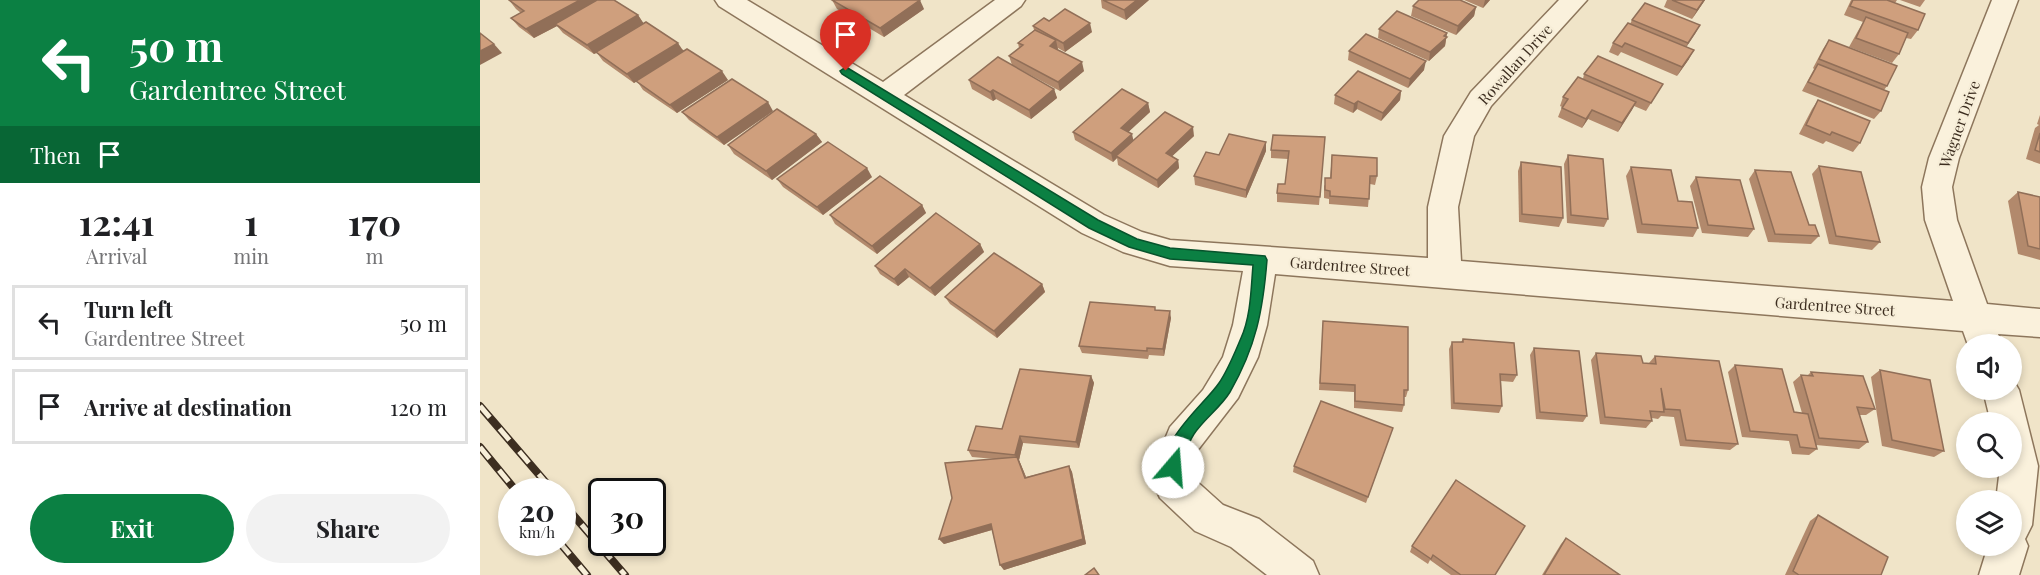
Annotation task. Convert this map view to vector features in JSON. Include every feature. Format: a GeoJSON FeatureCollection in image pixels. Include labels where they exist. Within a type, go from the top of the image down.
{"type":"FeatureCollection","features":[{"type":"Feature","properties":{"kind":"street","name":"Gardentree Street"},"geometry":{"type":"LineString","coordinates":[[728,0],[1093,224],[1134,243],[1170,253],[1445,273],[1981,331],[2040,323]]}},
{"type":"Feature","properties":{"kind":"street"},"geometry":{"type":"LineString","coordinates":[[885,95],[1012,0]]}},
{"type":"Feature","properties":{"kind":"street","name":"Rowallan Drive"},"geometry":{"type":"LineString","coordinates":[[1445,273],[1443,207],[1459,136],[1481,99],[1574,0]]}},
{"type":"Feature","properties":{"kind":"street","name":"Wagner Drive"},"geometry":{"type":"LineString","coordinates":[[1981,331],[1941,220],[1937,187],[1944,158],[2005,0]]}},
{"type":"Feature","properties":{"kind":"street"},"geometry":{"type":"LineString","coordinates":[[1260,260],[1257,302],[1250,335],[1224,388],[1190,427],[1178,446],[1173,467],[1173,485],[1209,518],[1245,533],[1299,575]]}},
{"type":"Feature","properties":{"kind":"street"},"geometry":{"type":"LineString","coordinates":[[1999,575],[2005,556]]}},
{"type":"Feature","properties":{"kind":"building"},"geometry":{"type":"Polygon","coordinates":[[[509,0],[580,0],[526,29],[511,18],[524,11],[509,0]]]}},
{"type":"Feature","properties":{"kind":"building"},"geometry":{"type":"Polygon","coordinates":[[[597,0],[614,0],[638,15],[587,45],[555,24],[597,0]]]}},
{"type":"Feature","properties":{"kind":"building"},"geometry":{"type":"Polygon","coordinates":[[[832,0],[920,0],[880,28],[832,0]]]}},
{"type":"Feature","properties":{"kind":"building"},"geometry":{"type":"Polygon","coordinates":[[[1103,0],[1137,0],[1124,10],[1103,0]]]}},
{"type":"Feature","properties":{"kind":"building"},"geometry":{"type":"Polygon","coordinates":[[[1419,0],[1460,0],[1476,7],[1458,26],[1413,6],[1419,0]]]}},
{"type":"Feature","properties":{"kind":"building"},"geometry":{"type":"Polygon","coordinates":[[[1672,0],[1704,0],[1697,10],[1672,0]]]}},
{"type":"Feature","properties":{"kind":"building"},"geometry":{"type":"Polygon","coordinates":[[[1853,0],[1887,0],[1925,14],[1918,30],[1850,6],[1853,0]]]}},
{"type":"Feature","properties":{"kind":"building"},"geometry":{"type":"Polygon","coordinates":[[[1645,3],[1700,25],[1688,43],[1632,20],[1645,3]]]}},
{"type":"Feature","properties":{"kind":"building"},"geometry":{"type":"Polygon","coordinates":[[[1065,9],[1090,23],[1063,43],[1033,26],[1044,18],[1049,21],[1065,9]]]}},
{"type":"Feature","properties":{"kind":"building"},"geometry":{"type":"Polygon","coordinates":[[[1397,11],[1447,33],[1444,36],[1447,37],[1430,52],[1379,29],[1397,11]]]}},
{"type":"Feature","properties":{"kind":"building"},"geometry":{"type":"Polygon","coordinates":[[[1866,17],[1908,33],[1899,54],[1856,38],[1866,17]]]}},
{"type":"Feature","properties":{"kind":"building"},"geometry":{"type":"Polygon","coordinates":[[[646,22],[678,43],[627,74],[596,52],[646,22]]]}},
{"type":"Feature","properties":{"kind":"building"},"geometry":{"type":"Polygon","coordinates":[[[1628,23],[1694,50],[1682,67],[1625,43],[1622,47],[1613,43],[1628,23]]]}},
{"type":"Feature","properties":{"kind":"building"},"geometry":{"type":"Polygon","coordinates":[[[1035,30],[1056,40],[1050,46],[1082,62],[1058,82],[1009,56],[1023,45],[1018,43],[1035,30]]]}},
{"type":"Feature","properties":{"kind":"building"},"geometry":{"type":"Polygon","coordinates":[[[480,33],[494,44],[480,51],[480,33]]]}},
{"type":"Feature","properties":{"kind":"building"},"geometry":{"type":"Polygon","coordinates":[[[1366,34],[1426,61],[1410,79],[1349,51],[1366,34]]]}},
{"type":"Feature","properties":{"kind":"building"},"geometry":{"type":"Polygon","coordinates":[[[1829,40],[1897,66],[1887,86],[1819,59],[1829,40]]]}},
{"type":"Feature","properties":{"kind":"building"},"geometry":{"type":"Polygon","coordinates":[[[687,49],[722,71],[670,105],[636,81],[687,49]]]}},
{"type":"Feature","properties":{"kind":"building"},"geometry":{"type":"Polygon","coordinates":[[[1598,56],[1663,84],[1651,103],[1584,74],[1598,56]]]}},
{"type":"Feature","properties":{"kind":"building"},"geometry":{"type":"Polygon","coordinates":[[[998,57],[1054,89],[1029,110],[969,80],[998,57]]]}},
{"type":"Feature","properties":{"kind":"building"},"geometry":{"type":"Polygon","coordinates":[[[1818,64],[1889,92],[1881,111],[1808,82],[1818,64]]]}},
{"type":"Feature","properties":{"kind":"building"},"geometry":{"type":"Polygon","coordinates":[[[1358,71],[1401,91],[1383,113],[1358,101],[1354,104],[1335,95],[1358,71]]]}},
{"type":"Feature","properties":{"kind":"building"},"geometry":{"type":"Polygon","coordinates":[[[1578,77],[1636,102],[1622,123],[1592,110],[1586,119],[1562,108],[1568,99],[1563,97],[1578,77]]]}},
{"type":"Feature","properties":{"kind":"building"},"geometry":{"type":"Polygon","coordinates":[[[732,79],[768,102],[717,137],[682,112],[732,79]]]}},
{"type":"Feature","properties":{"kind":"building"},"geometry":{"type":"Polygon","coordinates":[[[1122,89],[1148,103],[1121,128],[1132,134],[1111,153],[1073,132],[1122,89]]]}},
{"type":"Feature","properties":{"kind":"building"},"geometry":{"type":"Polygon","coordinates":[[[1818,100],[1870,121],[1860,143],[1832,132],[1830,135],[1806,125],[1818,100]]]}},
{"type":"Feature","properties":{"kind":"building"},"geometry":{"type":"Polygon","coordinates":[[[777,109],[816,134],[766,171],[728,145],[777,109]]]}},
{"type":"Feature","properties":{"kind":"building"},"geometry":{"type":"Polygon","coordinates":[[[1165,112],[1193,127],[1166,153],[1178,160],[1157,180],[1116,156],[1165,112]]]}},
{"type":"Feature","properties":{"kind":"building"},"geometry":{"type":"Polygon","coordinates":[[[2040,133],[2040,152],[2035,150],[2040,133]]]}},
{"type":"Feature","properties":{"kind":"building"},"geometry":{"type":"Polygon","coordinates":[[[1229,134],[1266,142],[1246,190],[1194,176],[1206,152],[1219,155],[1229,134]]]}},
{"type":"Feature","properties":{"kind":"building"},"geometry":{"type":"Polygon","coordinates":[[[1273,135],[1325,137],[1320,197],[1277,193],[1278,184],[1285,184],[1289,151],[1271,150],[1273,135]]]}},
{"type":"Feature","properties":{"kind":"building"},"geometry":{"type":"Polygon","coordinates":[[[828,142],[867,168],[817,207],[777,179],[828,142]]]}},
{"type":"Feature","properties":{"kind":"building"},"geometry":{"type":"Polygon","coordinates":[[[1332,155],[1377,158],[1377,176],[1370,176],[1369,199],[1330,196],[1330,191],[1325,190],[1325,178],[1331,178],[1332,155]]]}},
{"type":"Feature","properties":{"kind":"building"},"geometry":{"type":"Polygon","coordinates":[[[1568,155],[1603,159],[1608,219],[1571,215],[1568,155]]]}},
{"type":"Feature","properties":{"kind":"building"},"geometry":{"type":"Polygon","coordinates":[[[1521,162],[1561,167],[1563,218],[1522,214],[1521,162]]]}},
{"type":"Feature","properties":{"kind":"building"},"geometry":{"type":"Polygon","coordinates":[[[1819,166],[1861,172],[1880,242],[1836,236],[1819,166]]]}},
{"type":"Feature","properties":{"kind":"building"},"geometry":{"type":"Polygon","coordinates":[[[1631,167],[1671,170],[1678,201],[1692,202],[1698,228],[1642,224],[1631,167]]]}},
{"type":"Feature","properties":{"kind":"building"},"geometry":{"type":"Polygon","coordinates":[[[1755,170],[1791,172],[1809,225],[1815,225],[1819,236],[1775,234],[1755,170]]]}},
{"type":"Feature","properties":{"kind":"building"},"geometry":{"type":"Polygon","coordinates":[[[880,176],[922,205],[872,246],[830,215],[880,176]]]}},
{"type":"Feature","properties":{"kind":"building"},"geometry":{"type":"Polygon","coordinates":[[[1696,177],[1740,180],[1754,229],[1708,225],[1696,177]]]}},
{"type":"Feature","properties":{"kind":"building"},"geometry":{"type":"Polygon","coordinates":[[[2018,192],[2040,197],[2040,249],[2028,246],[2018,192]]]}},
{"type":"Feature","properties":{"kind":"building"},"geometry":{"type":"Polygon","coordinates":[[[936,213],[980,244],[930,288],[905,269],[894,279],[875,266],[936,213]]]}},
{"type":"Feature","properties":{"kind":"building"},"geometry":{"type":"Polygon","coordinates":[[[994,253],[1042,284],[994,331],[945,297],[994,253]]]}},
{"type":"Feature","properties":{"kind":"building"},"geometry":{"type":"Polygon","coordinates":[[[1090,302],[1155,307],[1155,310],[1170,311],[1163,349],[1147,348],[1147,351],[1079,346],[1090,302]]]}},
{"type":"Feature","properties":{"kind":"building"},"geometry":{"type":"Polygon","coordinates":[[[1323,321],[1408,327],[1408,390],[1404,390],[1404,405],[1355,401],[1355,385],[1320,383],[1323,321]]]}},
{"type":"Feature","properties":{"kind":"building"},"geometry":{"type":"Polygon","coordinates":[[[1463,339],[1514,343],[1517,375],[1500,374],[1502,406],[1454,403],[1452,342],[1463,342],[1463,339]]]}},
{"type":"Feature","properties":{"kind":"building"},"geometry":{"type":"Polygon","coordinates":[[[1534,348],[1579,351],[1587,416],[1540,412],[1534,348]]]}},
{"type":"Feature","properties":{"kind":"building"},"geometry":{"type":"Polygon","coordinates":[[[1596,353],[1641,356],[1643,363],[1656,364],[1655,356],[1719,361],[1738,444],[1686,440],[1680,410],[1665,409],[1661,388],[1664,412],[1650,411],[1652,421],[1605,417],[1596,353]]]}},
{"type":"Feature","properties":{"kind":"building"},"geometry":{"type":"Polygon","coordinates":[[[1735,365],[1782,369],[1794,412],[1808,414],[1817,449],[1800,447],[1797,435],[1750,431],[1735,365]]]}},
{"type":"Feature","properties":{"kind":"building"},"geometry":{"type":"Polygon","coordinates":[[[1020,369],[1091,376],[1076,442],[1020,436],[1015,455],[968,450],[976,426],[1002,429],[1020,369]]]}},
{"type":"Feature","properties":{"kind":"building"},"geometry":{"type":"Polygon","coordinates":[[[1880,370],[1930,380],[1944,451],[1892,440],[1880,370]]]}},
{"type":"Feature","properties":{"kind":"building"},"geometry":{"type":"Polygon","coordinates":[[[1811,372],[1863,376],[1875,409],[1857,407],[1868,442],[1819,438],[1801,375],[1813,376],[1811,372]]]}},
{"type":"Feature","properties":{"kind":"building"},"geometry":{"type":"Polygon","coordinates":[[[1321,401],[1393,428],[1368,497],[1294,466],[1321,401]]]}},
{"type":"Feature","properties":{"kind":"building"},"geometry":{"type":"Polygon","coordinates":[[[1017,457],[1025,478],[1069,466],[1083,539],[1000,565],[991,524],[939,539],[952,498],[945,463],[1017,457]]]}},
{"type":"Feature","properties":{"kind":"building"},"geometry":{"type":"Polygon","coordinates":[[[1456,480],[1525,526],[1495,575],[1461,575],[1433,555],[1431,559],[1412,546],[1456,480]]]}},
{"type":"Feature","properties":{"kind":"building"},"geometry":{"type":"Polygon","coordinates":[[[1818,515],[1888,557],[1881,575],[1799,575],[1793,571],[1818,515]]]}},
{"type":"Feature","properties":{"kind":"building"},"geometry":{"type":"Polygon","coordinates":[[[1566,538],[1620,575],[1544,575],[1566,538]]]}},
{"type":"Feature","properties":{"kind":"building"},"geometry":{"type":"Polygon","coordinates":[[[1094,568],[1099,575],[1085,575],[1094,568]]]}},
{"type":"Feature","properties":{"kind":"railway"},"geometry":{"type":"LineString","coordinates":[[480,406],[542,478]]}},
{"type":"Feature","properties":{"kind":"railway"},"geometry":{"type":"LineString","coordinates":[[480,447],[505,478]]}},
{"type":"Feature","properties":{"kind":"railway"},"geometry":{"type":"LineString","coordinates":[[576,518],[625,575]]}},
{"type":"Feature","properties":{"kind":"railway"},"geometry":{"type":"LineString","coordinates":[[571,556],[587,575]]}},
{"type":"Feature","properties":{"kind":"route"},"geometry":{"type":"LineString","coordinates":[[846,71],[1093,224],[1134,243],[1170,253],[1260,260],[1257,302],[1250,335],[1224,388],[1190,427],[1178,446],[1173,467]]}}]}
